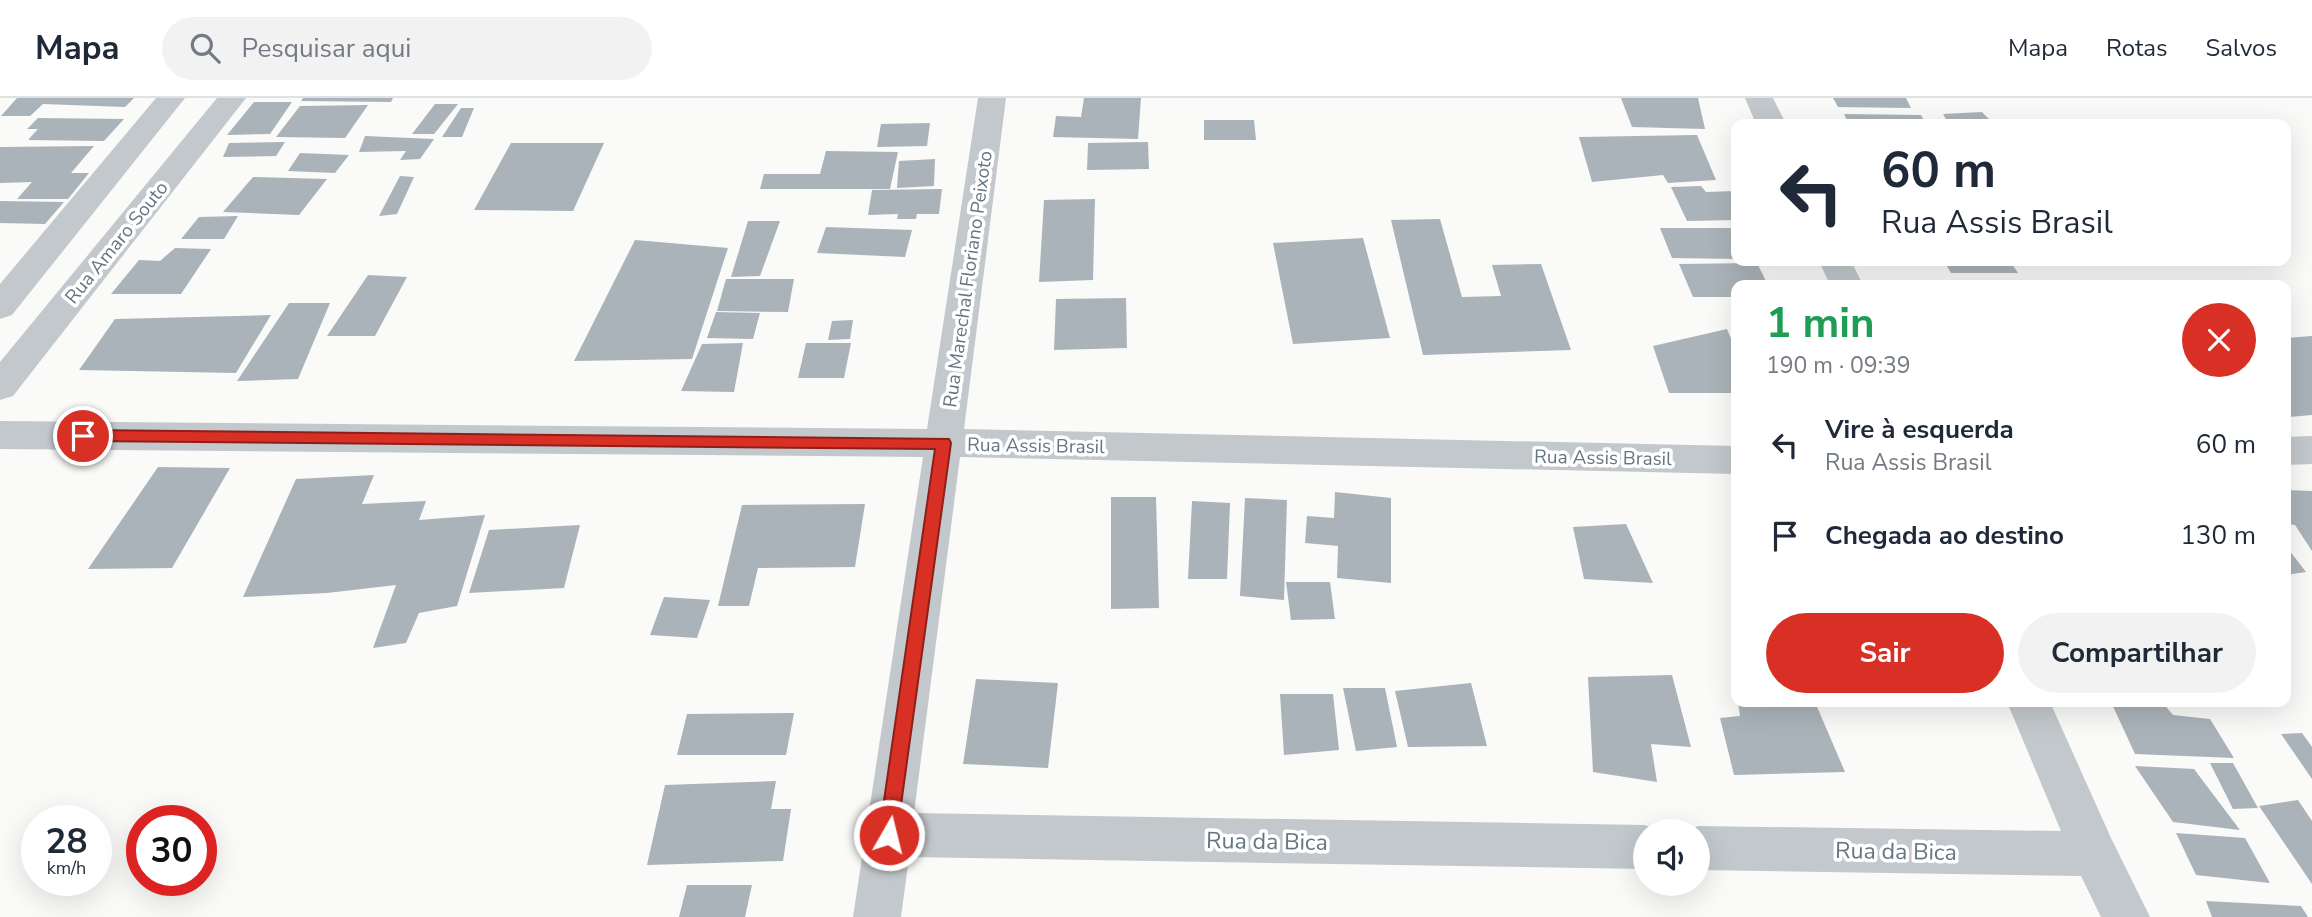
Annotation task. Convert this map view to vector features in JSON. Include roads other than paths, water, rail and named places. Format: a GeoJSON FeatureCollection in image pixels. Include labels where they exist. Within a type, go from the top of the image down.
{"type":"FeatureCollection","features":[{"type":"Feature","properties":{"kind":"street"},"geometry":{"type":"LineString","coordinates":[[0,307],[171,98]]}},
{"type":"Feature","properties":{"kind":"street","name":"Rua Amaro Souto"},"geometry":{"type":"LineString","coordinates":[[0,387],[232,98]]}},
{"type":"Feature","properties":{"kind":"street","name":"Rua Marechal Floriano Peixoto"},"geometry":{"type":"LineString","coordinates":[[877,917],[992,98]]}},
{"type":"Feature","properties":{"kind":"street"},"geometry":{"type":"LineString","coordinates":[[1759,98],[1769,119]]}},
{"type":"Feature","properties":{"kind":"street","name":"Rua Assis Brasil"},"geometry":{"type":"LineString","coordinates":[[0,435],[943,443],[1731,460]]}},
{"type":"Feature","properties":{"kind":"street"},"geometry":{"type":"LineString","coordinates":[[2291,451],[2312,450]]}},
{"type":"Feature","properties":{"kind":"street"},"geometry":{"type":"LineString","coordinates":[[2031,707],[2094,854],[2126,917]]}},
{"type":"Feature","properties":{"kind":"street","name":"Rua da Bica"},"geometry":{"type":"LineString","coordinates":[[889,835],[1633,847]]}},
{"type":"Feature","properties":{"kind":"street","name":"Rua da Bica"},"geometry":{"type":"LineString","coordinates":[[1710,848],[2094,854]]}}]}
